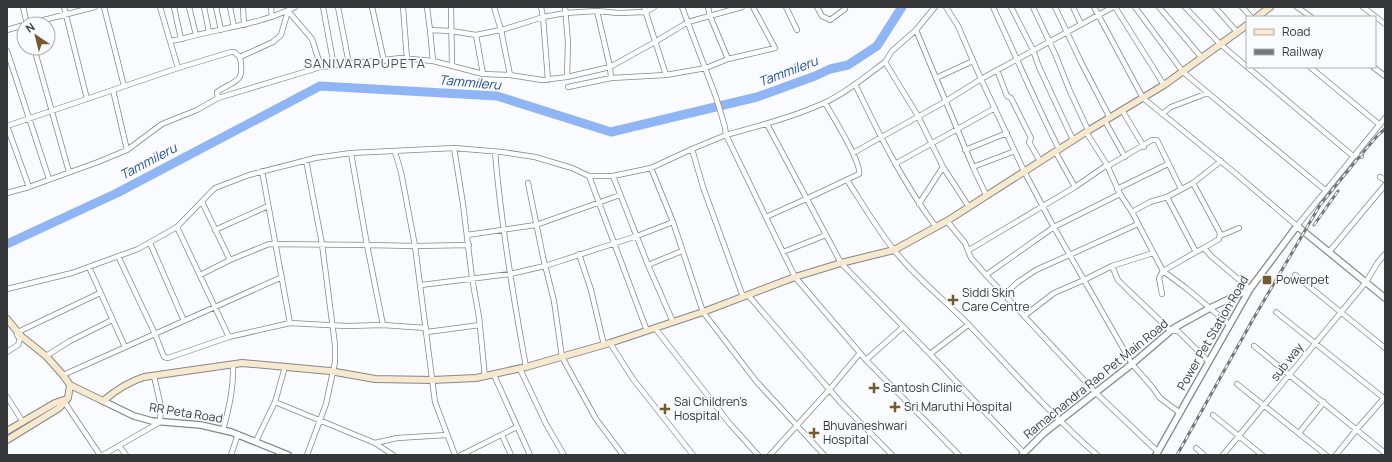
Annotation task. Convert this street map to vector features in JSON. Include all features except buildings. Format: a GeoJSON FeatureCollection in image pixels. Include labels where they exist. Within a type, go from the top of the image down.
{"type":"FeatureCollection","features":[{"type":"Feature","properties":{"kind":"main road"},"geometry":{"type":"LineString","coordinates":[[1258,16],[1268,8]]}},
{"type":"Feature","properties":{"kind":"main road"},"geometry":{"type":"LineString","coordinates":[[7,319],[26,340],[46,356],[70,385],[103,401],[114,392],[131,382],[144,377],[233,364],[285,367],[332,372],[375,379],[432,380],[476,378],[494,375],[607,344],[703,312],[795,277],[894,250],[969,207],[1087,131],[1164,85],[1246,26]]}},
{"type":"Feature","properties":{"kind":"main road"},"geometry":{"type":"LineString","coordinates":[[7,440],[59,408],[66,400],[70,385]]}},
{"type":"Feature","properties":{"kind":"main road"},"geometry":{"type":"LineString","coordinates":[[7,431],[56,403],[66,400]]}},
{"type":"Feature","properties":{"kind":"street"},"geometry":{"type":"LineString","coordinates":[[64,7],[87,99]]}},
{"type":"Feature","properties":{"kind":"street"},"geometry":{"type":"LineString","coordinates":[[56,17],[95,7]]}},
{"type":"Feature","properties":{"kind":"street"},"geometry":{"type":"LineString","coordinates":[[104,7],[124,86]]}},
{"type":"Feature","properties":{"kind":"street"},"geometry":{"type":"LineString","coordinates":[[160,7],[178,68]]}},
{"type":"Feature","properties":{"kind":"street"},"geometry":{"type":"LineString","coordinates":[[174,7],[182,39]]}},
{"type":"Feature","properties":{"kind":"street"},"geometry":{"type":"LineString","coordinates":[[189,7],[196,35]]}},
{"type":"Feature","properties":{"kind":"street"},"geometry":{"type":"LineString","coordinates":[[204,7],[209,32]]}},
{"type":"Feature","properties":{"kind":"street"},"geometry":{"type":"LineString","coordinates":[[216,7],[221,30]]}},
{"type":"Feature","properties":{"kind":"street"},"geometry":{"type":"LineString","coordinates":[[230,7],[234,27]]}},
{"type":"Feature","properties":{"kind":"street"},"geometry":{"type":"LineString","coordinates":[[243,7],[244,25]]}},
{"type":"Feature","properties":{"kind":"street"},"geometry":{"type":"LineString","coordinates":[[271,7],[272,17]]}},
{"type":"Feature","properties":{"kind":"street"},"geometry":{"type":"LineString","coordinates":[[170,41],[244,25],[272,17],[295,7]]}},
{"type":"Feature","properties":{"kind":"street"},"geometry":{"type":"LineString","coordinates":[[324,7],[334,66]]}},
{"type":"Feature","properties":{"kind":"street"},"geometry":{"type":"LineString","coordinates":[[338,7],[349,64]]}},
{"type":"Feature","properties":{"kind":"street"},"geometry":{"type":"LineString","coordinates":[[372,7],[384,61]]}},
{"type":"Feature","properties":{"kind":"street"},"geometry":{"type":"LineString","coordinates":[[403,7],[408,59]]}},
{"type":"Feature","properties":{"kind":"street"},"geometry":{"type":"LineString","coordinates":[[427,7],[433,61]]}},
{"type":"Feature","properties":{"kind":"street"},"geometry":{"type":"LineString","coordinates":[[452,7],[452,66]]}},
{"type":"Feature","properties":{"kind":"street"},"geometry":{"type":"LineString","coordinates":[[494,7],[501,30],[510,75]]}},
{"type":"Feature","properties":{"kind":"street"},"geometry":{"type":"LineString","coordinates":[[540,7],[543,16],[548,80]]}},
{"type":"Feature","properties":{"kind":"street"},"geometry":{"type":"LineString","coordinates":[[565,7],[568,43],[567,77]]}},
{"type":"Feature","properties":{"kind":"street"},"geometry":{"type":"LineString","coordinates":[[430,30],[451,31],[476,35],[501,30],[543,16],[597,11],[618,13],[654,7]]}},
{"type":"Feature","properties":{"kind":"street"},"geometry":{"type":"LineString","coordinates":[[682,7],[706,68],[725,127],[726,135],[795,277],[866,360],[959,455]]}},
{"type":"Feature","properties":{"kind":"street"},"geometry":{"type":"LineString","coordinates":[[708,7],[710,16],[728,59]]}},
{"type":"Feature","properties":{"kind":"street"},"geometry":{"type":"LineString","coordinates":[[7,193],[30,187],[127,150],[162,124],[197,110],[218,98],[321,67],[401,58],[433,61],[483,74],[510,75],[548,80],[610,67],[688,22],[742,7]]}},
{"type":"Feature","properties":{"kind":"street"},"geometry":{"type":"LineString","coordinates":[[568,87],[611,78],[666,75],[706,68],[728,59],[775,48],[753,7]]}},
{"type":"Feature","properties":{"kind":"street"},"geometry":{"type":"LineString","coordinates":[[786,7],[796,30]]}},
{"type":"Feature","properties":{"kind":"street"},"geometry":{"type":"LineString","coordinates":[[817,7],[822,16],[830,20],[845,8]]}},
{"type":"Feature","properties":{"kind":"street"},"geometry":{"type":"LineString","coordinates":[[7,289],[89,268],[138,249],[177,227],[215,188],[262,171],[315,158],[351,153],[454,148],[534,157],[572,168],[589,176],[613,176],[651,168],[726,135],[767,124],[825,103],[855,84],[885,62],[892,51],[916,30],[935,7]]}},
{"type":"Feature","properties":{"kind":"street"},"geometry":{"type":"LineString","coordinates":[[946,7],[958,26],[1024,171],[1132,364],[1160,398],[1180,413]]}},
{"type":"Feature","properties":{"kind":"street"},"geometry":{"type":"LineString","coordinates":[[993,7],[1075,187]]}},
{"type":"Feature","properties":{"kind":"street"},"geometry":{"type":"LineString","coordinates":[[1012,7],[1073,140]]}},
{"type":"Feature","properties":{"kind":"street"},"geometry":{"type":"LineString","coordinates":[[1033,7],[1056,56],[1087,131],[1107,166],[1117,189],[1132,212],[1163,271],[1230,325]]}},
{"type":"Feature","properties":{"kind":"street"},"geometry":{"type":"LineString","coordinates":[[1055,7],[1126,157]]}},
{"type":"Feature","properties":{"kind":"street"},"geometry":{"type":"LineString","coordinates":[[1073,7],[1081,24]]}},
{"type":"Feature","properties":{"kind":"street"},"geometry":{"type":"LineString","coordinates":[[1094,7],[1143,98],[1385,298]]}},
{"type":"Feature","properties":{"kind":"street"},"geometry":{"type":"LineString","coordinates":[[853,153],[946,101],[1017,58],[1114,7],[1164,85]]}},
{"type":"Feature","properties":{"kind":"street"},"geometry":{"type":"LineString","coordinates":[[1135,7],[1183,72],[1325,190]]}},
{"type":"Feature","properties":{"kind":"street"},"geometry":{"type":"LineString","coordinates":[[1159,7],[1202,58]]}},
{"type":"Feature","properties":{"kind":"street"},"geometry":{"type":"LineString","coordinates":[[1185,7],[1220,44],[1246,66]]}},
{"type":"Feature","properties":{"kind":"street"},"geometry":{"type":"LineString","coordinates":[[1215,7],[1237,32]]}},
{"type":"Feature","properties":{"kind":"street"},"geometry":{"type":"LineString","coordinates":[[1242,7],[1250,16]]}},
{"type":"Feature","properties":{"kind":"street"},"geometry":{"type":"LineString","coordinates":[[1298,7],[1310,16]]}},
{"type":"Feature","properties":{"kind":"street"},"geometry":{"type":"LineString","coordinates":[[1363,7],[1375,16]]}},
{"type":"Feature","properties":{"kind":"street"},"geometry":{"type":"LineString","coordinates":[[645,9],[666,75]]}},
{"type":"Feature","properties":{"kind":"street"},"geometry":{"type":"LineString","coordinates":[[240,57],[273,42],[281,35],[288,10]]}},
{"type":"Feature","properties":{"kind":"street"},"geometry":{"type":"LineString","coordinates":[[288,10],[312,40],[321,67]]}},
{"type":"Feature","properties":{"kind":"street"},"geometry":{"type":"LineString","coordinates":[[597,11],[610,67],[611,78]]}},
{"type":"Feature","properties":{"kind":"street"},"geometry":{"type":"LineString","coordinates":[[1376,17],[1385,24]]}},
{"type":"Feature","properties":{"kind":"street"},"geometry":{"type":"LineString","coordinates":[[916,30],[965,150],[986,195]]}},
{"type":"Feature","properties":{"kind":"street"},"geometry":{"type":"LineString","coordinates":[[476,35],[483,74]]}},
{"type":"Feature","properties":{"kind":"street"},"geometry":{"type":"LineString","coordinates":[[7,51],[49,179]]}},
{"type":"Feature","properties":{"kind":"street"},"geometry":{"type":"LineString","coordinates":[[30,187],[7,126],[178,68],[234,52],[240,57],[242,69],[240,77],[217,92],[218,98]]}},
{"type":"Feature","properties":{"kind":"street"},"geometry":{"type":"LineString","coordinates":[[36,56],[69,172]]}},
{"type":"Feature","properties":{"kind":"street"},"geometry":{"type":"LineString","coordinates":[[936,78],[973,61]]}},
{"type":"Feature","properties":{"kind":"street"},"geometry":{"type":"LineString","coordinates":[[885,62],[918,116],[943,167],[969,207]]}},
{"type":"Feature","properties":{"kind":"street"},"geometry":{"type":"LineString","coordinates":[[1249,68],[1354,156],[1361,156]]}},
{"type":"Feature","properties":{"kind":"street"},"geometry":{"type":"LineString","coordinates":[[1311,68],[1380,125]]}},
{"type":"Feature","properties":{"kind":"street"},"geometry":{"type":"LineString","coordinates":[[1374,68],[1385,76]]}},
{"type":"Feature","properties":{"kind":"street"},"geometry":{"type":"LineString","coordinates":[[997,70],[1007,96],[1011,98],[1030,138],[1028,142],[1040,161]]}},
{"type":"Feature","properties":{"kind":"street"},"geometry":{"type":"LineString","coordinates":[[855,84],[895,164],[919,204],[936,227]]}},
{"type":"Feature","properties":{"kind":"street"},"geometry":{"type":"LineString","coordinates":[[113,90],[127,150]]}},
{"type":"Feature","properties":{"kind":"street"},"geometry":{"type":"LineString","coordinates":[[1162,114],[1171,107],[1208,93]]}},
{"type":"Feature","properties":{"kind":"street"},"geometry":{"type":"LineString","coordinates":[[766,217],[847,180],[860,172],[859,164],[825,103]]}},
{"type":"Feature","properties":{"kind":"street"},"geometry":{"type":"LineString","coordinates":[[895,164],[995,108]]}},
{"type":"Feature","properties":{"kind":"street"},"geometry":{"type":"LineString","coordinates":[[1122,110],[1144,146]]}},
{"type":"Feature","properties":{"kind":"street"},"geometry":{"type":"LineString","coordinates":[[1297,226],[1385,118]]}},
{"type":"Feature","properties":{"kind":"street"},"geometry":{"type":"LineString","coordinates":[[767,124],[841,264],[930,354],[1023,454]]}},
{"type":"Feature","properties":{"kind":"street"},"geometry":{"type":"LineString","coordinates":[[965,150],[1006,133]]}},
{"type":"Feature","properties":{"kind":"street"},"geometry":{"type":"LineString","coordinates":[[969,250],[1152,140],[1156,140],[1181,189]]}},
{"type":"Feature","properties":{"kind":"street"},"geometry":{"type":"LineString","coordinates":[[454,148],[480,325],[485,376]]}},
{"type":"Feature","properties":{"kind":"street"},"geometry":{"type":"LineString","coordinates":[[692,149],[703,187],[746,296],[830,390],[892,455]]}},
{"type":"Feature","properties":{"kind":"street"},"geometry":{"type":"LineString","coordinates":[[973,167],[1015,151]]}},
{"type":"Feature","properties":{"kind":"street"},"geometry":{"type":"LineString","coordinates":[[395,152],[401,172],[415,246],[435,402],[455,455]]}},
{"type":"Feature","properties":{"kind":"street"},"geometry":{"type":"LineString","coordinates":[[495,152],[498,186],[523,368],[546,424],[564,455]]}},
{"type":"Feature","properties":{"kind":"street"},"geometry":{"type":"LineString","coordinates":[[351,153],[383,325]]}},
{"type":"Feature","properties":{"kind":"street"},"geometry":{"type":"LineString","coordinates":[[306,160],[322,244],[328,297],[333,324],[335,362],[326,404],[307,455]]}},
{"type":"Feature","properties":{"kind":"street"},"geometry":{"type":"LineString","coordinates":[[1132,212],[1150,202],[1167,197],[1193,183],[1221,161]]}},
{"type":"Feature","properties":{"kind":"street"},"geometry":{"type":"LineString","coordinates":[[1117,189],[1168,164]]}},
{"type":"Feature","properties":{"kind":"street"},"geometry":{"type":"LineString","coordinates":[[919,204],[943,167]]}},
{"type":"Feature","properties":{"kind":"street"},"geometry":{"type":"LineString","coordinates":[[651,168],[673,222],[703,312],[756,381],[824,455]]}},
{"type":"Feature","properties":{"kind":"street"},"geometry":{"type":"LineString","coordinates":[[262,171],[290,323]]}},
{"type":"Feature","properties":{"kind":"street"},"geometry":{"type":"LineString","coordinates":[[589,176],[647,331]]}},
{"type":"Feature","properties":{"kind":"street"},"geometry":{"type":"LineString","coordinates":[[613,176],[672,322]]}},
{"type":"Feature","properties":{"kind":"street"},"geometry":{"type":"LineString","coordinates":[[1380,177],[1385,180]]}},
{"type":"Feature","properties":{"kind":"street"},"geometry":{"type":"LineString","coordinates":[[847,180],[894,250],[968,325],[1021,382],[1097,455]]}},
{"type":"Feature","properties":{"kind":"street"},"geometry":{"type":"LineString","coordinates":[[528,183],[545,266],[554,301],[562,357],[596,419],[623,455]]}},
{"type":"Feature","properties":{"kind":"street"},"geometry":{"type":"LineString","coordinates":[[1193,183],[1220,233],[1220,236]]}},
{"type":"Feature","properties":{"kind":"street"},"geometry":{"type":"LineString","coordinates":[[1329,252],[1385,185]]}},
{"type":"Feature","properties":{"kind":"street"},"geometry":{"type":"LineString","coordinates":[[986,275],[1054,227],[1120,194]]}},
{"type":"Feature","properties":{"kind":"street"},"geometry":{"type":"LineString","coordinates":[[467,235],[536,225],[620,195]]}},
{"type":"Feature","properties":{"kind":"street"},"geometry":{"type":"LineString","coordinates":[[1167,197],[1196,252]]}},
{"type":"Feature","properties":{"kind":"street"},"geometry":{"type":"LineString","coordinates":[[202,202],[230,260]]}},
{"type":"Feature","properties":{"kind":"street"},"geometry":{"type":"LineString","coordinates":[[215,230],[268,206]]}},
{"type":"Feature","properties":{"kind":"street"},"geometry":{"type":"LineString","coordinates":[[946,221],[969,250],[971,258],[986,275],[1095,392],[1156,453]]}},
{"type":"Feature","properties":{"kind":"street"},"geometry":{"type":"LineString","coordinates":[[421,284],[510,274],[545,266],[614,244],[673,222]]}},
{"type":"Feature","properties":{"kind":"street"},"geometry":{"type":"LineString","coordinates":[[1005,294],[1018,282],[1036,270],[1138,224]]}},
{"type":"Feature","properties":{"kind":"street","name":"Power Pet Station Road"},"geometry":{"type":"LineString","coordinates":[[1156,453],[1250,289],[1297,226]]}},
{"type":"Feature","properties":{"kind":"street"},"geometry":{"type":"LineString","coordinates":[[177,227],[230,336]]}},
{"type":"Feature","properties":{"kind":"street"},"geometry":{"type":"LineString","coordinates":[[1162,294],[1159,278],[1163,271],[1219,239],[1220,236],[1239,228]]}},
{"type":"Feature","properties":{"kind":"street"},"geometry":{"type":"LineString","coordinates":[[783,252],[826,235]]}},
{"type":"Feature","properties":{"kind":"street"},"geometry":{"type":"LineString","coordinates":[[150,243],[184,321]]}},
{"type":"Feature","properties":{"kind":"street"},"geometry":{"type":"LineString","coordinates":[[200,275],[230,260],[269,244],[367,244],[415,246],[469,245]]}},
{"type":"Feature","properties":{"kind":"street"},"geometry":{"type":"LineString","coordinates":[[1204,248],[1211,256],[1250,289]]}},
{"type":"Feature","properties":{"kind":"street"},"geometry":{"type":"LineString","coordinates":[[648,265],[682,251]]}},
{"type":"Feature","properties":{"kind":"street"},"geometry":{"type":"LineString","coordinates":[[1024,316],[1054,293],[1112,266],[1153,253]]}},
{"type":"Feature","properties":{"kind":"street"},"geometry":{"type":"LineString","coordinates":[[579,254],[607,344],[693,455]]}},
{"type":"Feature","properties":{"kind":"street","name":"sub way"},"geometry":{"type":"LineString","coordinates":[[1223,455],[1366,282],[1385,254]]}},
{"type":"Feature","properties":{"kind":"street"},"geometry":{"type":"LineString","coordinates":[[118,256],[155,334],[163,355],[164,357],[168,358],[230,336],[290,323],[333,324],[346,326],[383,325],[426,330],[480,325]]}},
{"type":"Feature","properties":{"kind":"street"},"geometry":{"type":"LineString","coordinates":[[1112,266],[1118,280],[1128,290],[1171,331],[1178,331],[1209,362]]}},
{"type":"Feature","properties":{"kind":"street"},"geometry":{"type":"LineString","coordinates":[[89,268],[125,347]]}},
{"type":"Feature","properties":{"kind":"street"},"geometry":{"type":"LineString","coordinates":[[1295,275],[1385,348]]}},
{"type":"Feature","properties":{"kind":"street"},"geometry":{"type":"LineString","coordinates":[[63,375],[282,277]]}},
{"type":"Feature","properties":{"kind":"street","name":"Ramachandra Rao Pet Main Road"},"geometry":{"type":"LineString","coordinates":[[1023,454],[1044,433],[1132,364],[1171,331],[1210,308],[1250,289]]}},
{"type":"Feature","properties":{"kind":"street"},"geometry":{"type":"LineString","coordinates":[[18,332],[100,293]]}},
{"type":"Feature","properties":{"kind":"street"},"geometry":{"type":"LineString","coordinates":[[1276,312],[1385,398],[1336,455]]}},
{"type":"Feature","properties":{"kind":"street"},"geometry":{"type":"LineString","coordinates":[[46,356],[112,320]]}},
{"type":"Feature","properties":{"kind":"street"},"geometry":{"type":"LineString","coordinates":[[7,324],[20,338],[20,342],[7,352]]}},
{"type":"Feature","properties":{"kind":"street"},"geometry":{"type":"LineString","coordinates":[[930,354],[968,325]]}},
{"type":"Feature","properties":{"kind":"street"},"geometry":{"type":"LineString","coordinates":[[866,360],[903,327]]}},
{"type":"Feature","properties":{"kind":"street"},"geometry":{"type":"LineString","coordinates":[[655,328],[730,424],[758,455]]}},
{"type":"Feature","properties":{"kind":"street"},"geometry":{"type":"LineString","coordinates":[[1254,346],[1385,452]]}},
{"type":"Feature","properties":{"kind":"street"},"geometry":{"type":"LineString","coordinates":[[770,455],[830,390],[860,353]]}},
{"type":"Feature","properties":{"kind":"street"},"geometry":{"type":"LineString","coordinates":[[223,430],[231,395],[234,374],[233,364]]}},
{"type":"Feature","properties":{"kind":"street"},"geometry":{"type":"LineString","coordinates":[[256,441],[275,402],[285,367]]}},
{"type":"Feature","properties":{"kind":"street"},"geometry":{"type":"LineString","coordinates":[[494,375],[530,455]]}},
{"type":"Feature","properties":{"kind":"street"},"geometry":{"type":"LineString","coordinates":[[103,455],[160,422],[161,407],[154,376]]}},
{"type":"Feature","properties":{"kind":"street"},"geometry":{"type":"LineString","coordinates":[[1237,384],[1326,455]]}},
{"type":"Feature","properties":{"kind":"street"},"geometry":{"type":"LineString","coordinates":[[7,398],[23,422]]}},
{"type":"Feature","properties":{"kind":"street"},"geometry":{"type":"LineString","coordinates":[[66,400],[100,455]]}},
{"type":"Feature","properties":{"kind":"street","name":"RR Peta Road"},"geometry":{"type":"LineString","coordinates":[[103,401],[134,416],[160,422],[201,425],[238,434],[256,441],[281,454],[288,455]]}},
{"type":"Feature","properties":{"kind":"street"},"geometry":{"type":"LineString","coordinates":[[275,402],[375,443],[393,455]]}},
{"type":"Feature","properties":{"kind":"street"},"geometry":{"type":"LineString","coordinates":[[1299,433],[1324,402]]}},
{"type":"Feature","properties":{"kind":"street"},"geometry":{"type":"LineString","coordinates":[[1212,415],[1262,455]]}},
{"type":"Feature","properties":{"kind":"street"},"geometry":{"type":"LineString","coordinates":[[461,455],[517,427]]}},
{"type":"Feature","properties":{"kind":"street"},"geometry":{"type":"LineString","coordinates":[[231,455],[238,434]]}},
{"type":"Feature","properties":{"kind":"street"},"geometry":{"type":"LineString","coordinates":[[375,443],[397,438],[447,434]]}},
{"type":"Feature","properties":{"kind":"street"},"geometry":{"type":"LineString","coordinates":[[502,434],[511,455]]}},
{"type":"Feature","properties":{"kind":"street"},"geometry":{"type":"LineString","coordinates":[[119,446],[126,455]]}},
{"type":"Feature","properties":{"kind":"street"},"geometry":{"type":"LineString","coordinates":[[1196,448],[1204,455]]}},
{"type":"Feature","properties":{"kind":"waterway","name":"Tammileru"},"geometry":{"type":"LineString","coordinates":[[7,244],[117,193],[320,86],[497,96],[611,132],[757,97],[830,69],[848,65],[877,46],[902,7]]}},
{"type":"Feature","properties":{"kind":"railway"},"geometry":{"type":"LineString","coordinates":[[1177,455],[1252,321],[1320,205],[1360,156],[1385,129]]}},
{"type":"Feature","properties":{"kind":"railway"},"geometry":{"type":"LineString","coordinates":[[1314,225],[1338,191]]}},
{"type":"Feature","properties":{"kind":"place","name":"Powerpet"},"geometry":{"type":"Point","coordinates":[1267,280]}},
{"type":"Feature","properties":{"kind":"place","name":"Siddi Skin Care Centre"},"geometry":{"type":"Point","coordinates":[953,300]}},
{"type":"Feature","properties":{"kind":"place","name":"Santosh Clinic"},"geometry":{"type":"Point","coordinates":[874,388]}},
{"type":"Feature","properties":{"kind":"place","name":"Sri Maruthi Hospital"},"geometry":{"type":"Point","coordinates":[895,407]}},
{"type":"Feature","properties":{"kind":"place","name":"Sai Children's Hospital"},"geometry":{"type":"Point","coordinates":[665,409]}},
{"type":"Feature","properties":{"kind":"place","name":"Bhuvaneshwari Hospital"},"geometry":{"type":"Point","coordinates":[814,433]}},
{"type":"Feature","properties":{"kind":"district","name":"SANIVARAPUPETA"},"geometry":{"type":"Point","coordinates":[365,63]}}]}
